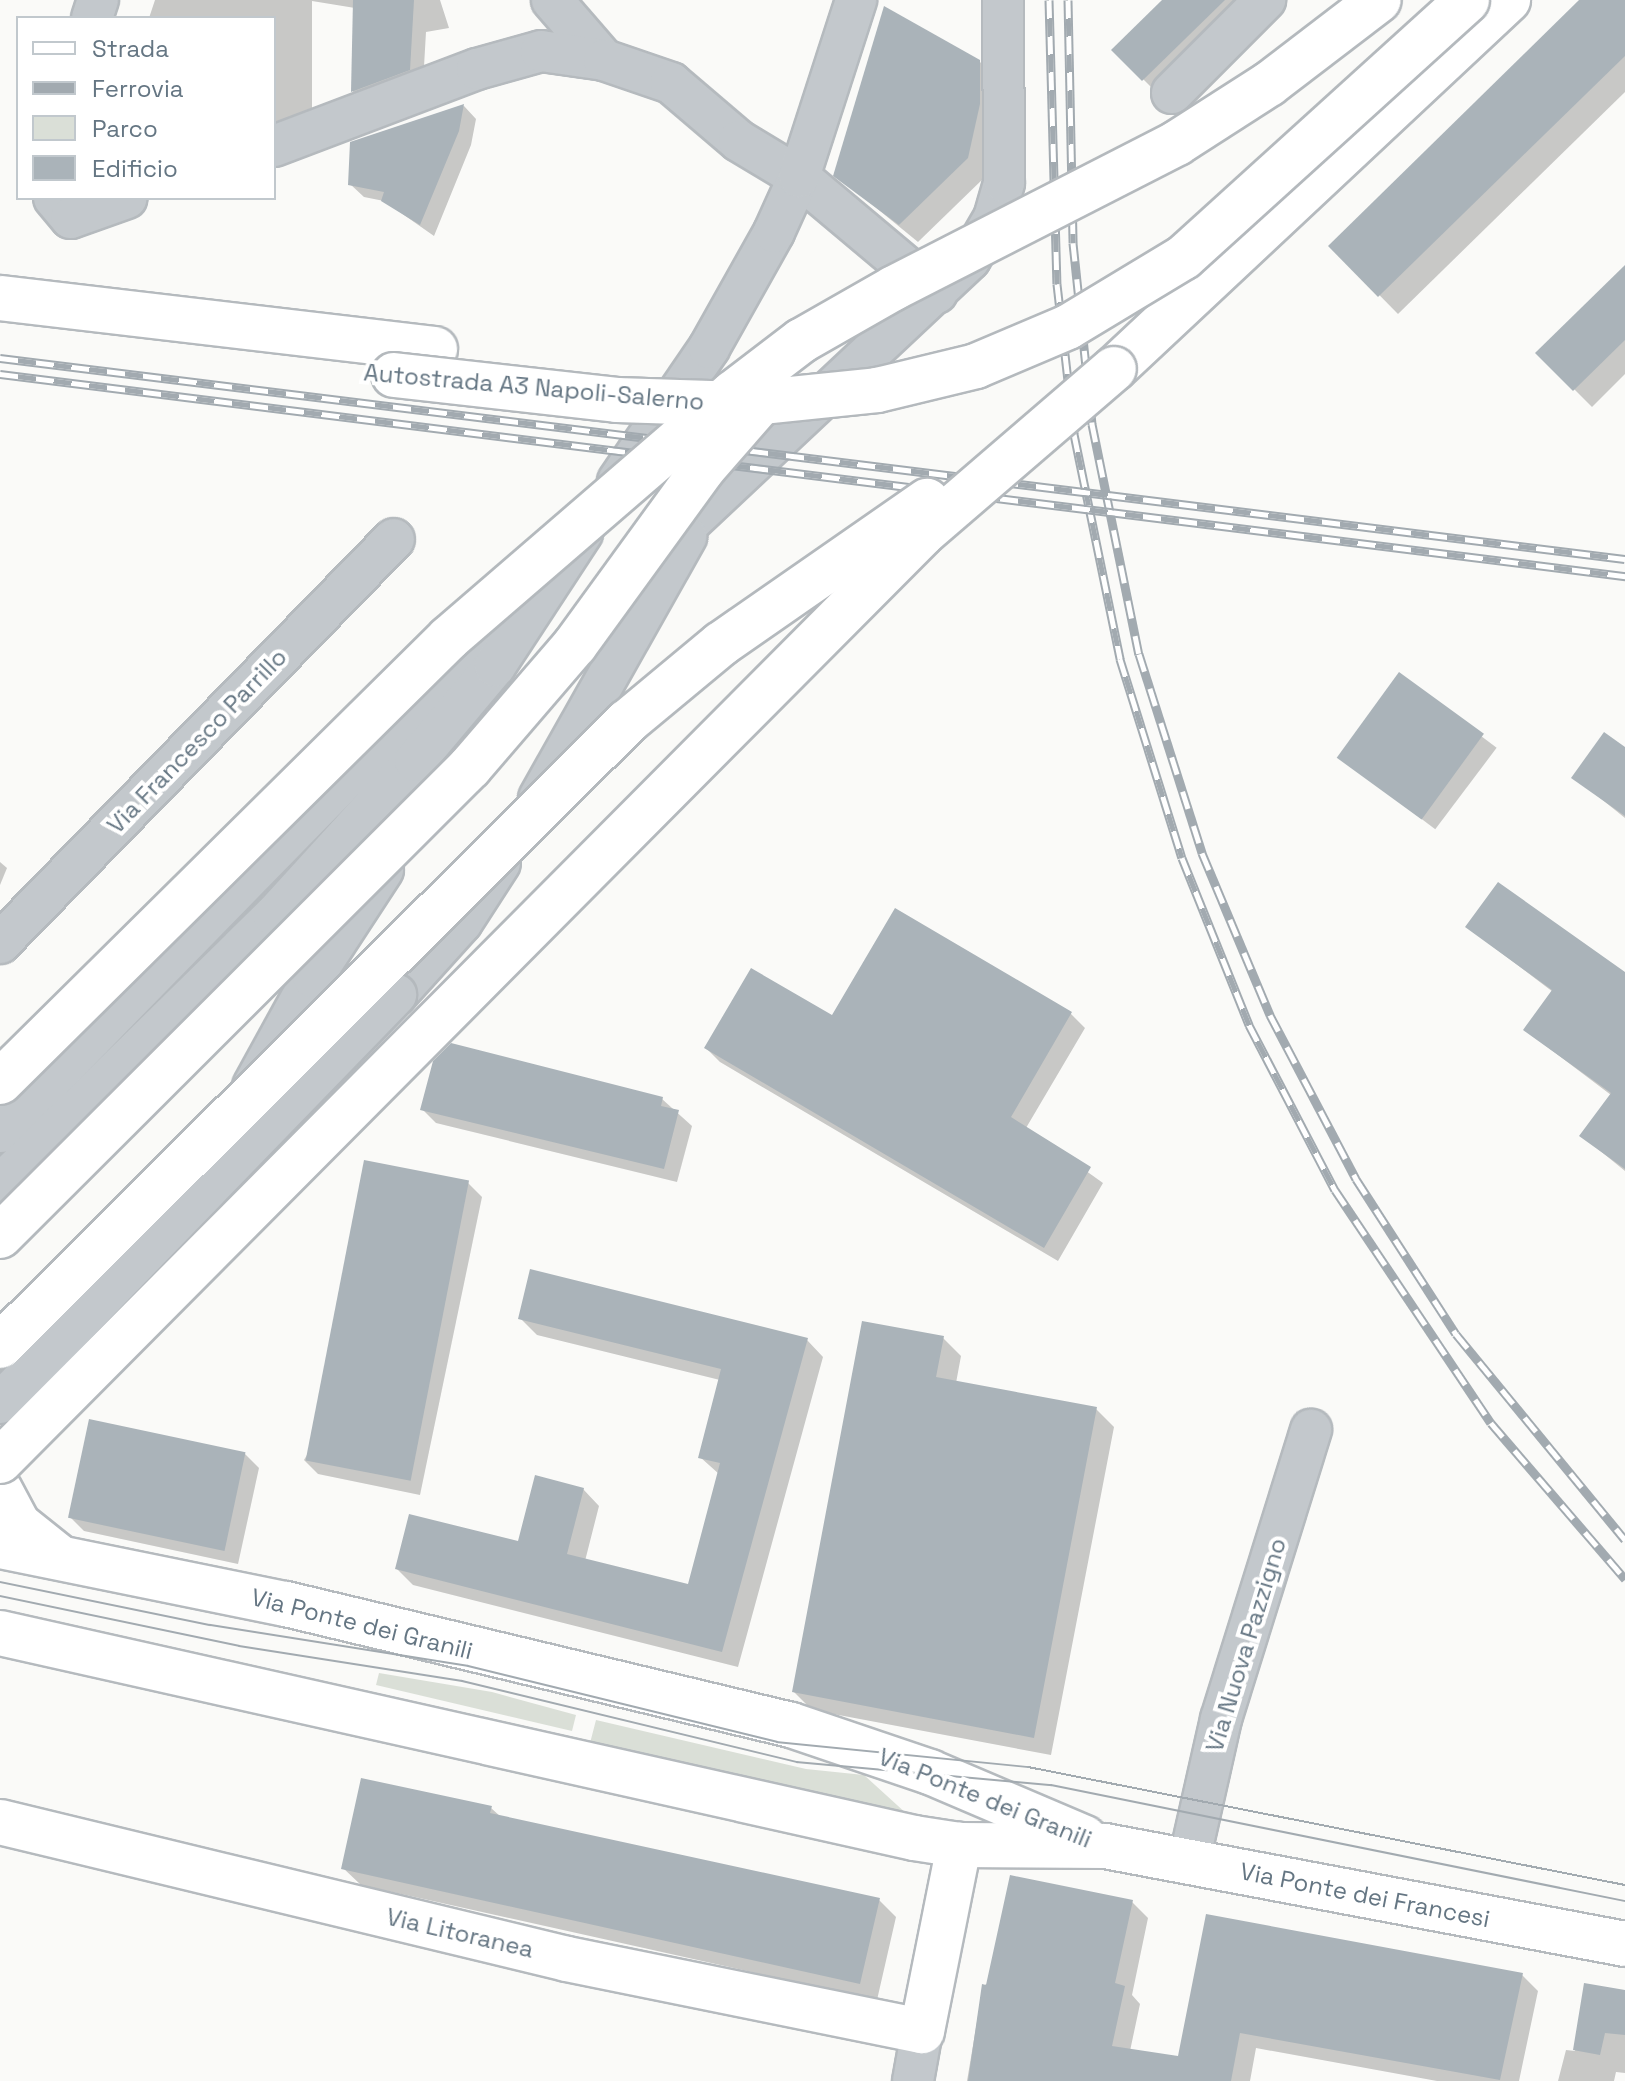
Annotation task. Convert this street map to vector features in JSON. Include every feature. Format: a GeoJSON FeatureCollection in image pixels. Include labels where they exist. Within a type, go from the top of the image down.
{"type":"FeatureCollection","features":[{"type":"Feature","properties":{"kind":"main road"},"geometry":{"type":"LineString","coordinates":[[0,1082],[492,598],[733,393],[801,341],[894,288],[1177,143],[1269,84],[1379,0]]}},
{"type":"Feature","properties":{"kind":"main road","name":"Autostrada A3 Napoli-Salerno"},"geometry":{"type":"LineString","coordinates":[[0,298],[673,375],[772,375],[890,359],[978,334],[1068,296],[1173,235],[1434,0]]}},
{"type":"Feature","properties":{"kind":"main road","name":"Autostrada A3 Napoli-Salerno"},"geometry":{"type":"LineString","coordinates":[[0,328],[394,375],[699,405],[832,396],[925,381],[976,366],[1068,327],[1184,257],[1467,0]]}},
{"type":"Feature","properties":{"kind":"main road"},"geometry":{"type":"LineString","coordinates":[[0,1461],[922,534],[1114,369],[1508,0]]}},
{"type":"Feature","properties":{"kind":"main road"},"geometry":{"type":"LineString","coordinates":[[0,1236],[470,767],[575,645],[702,470],[761,400],[894,288]]}},
{"type":"Feature","properties":{"kind":"main road"},"geometry":{"type":"LineString","coordinates":[[0,1346],[627,722],[721,644],[1114,369]]}},
{"type":"Feature","properties":{"kind":"main road"},"geometry":{"type":"LineString","coordinates":[[0,1490],[19,1525],[60,1558]]}},
{"type":"Feature","properties":{"kind":"main road","name":"Via Ponte dei Granili"},"geometry":{"type":"LineString","coordinates":[[0,1546],[286,1604],[791,1725],[881,1755],[1101,1844]]}},
{"type":"Feature","properties":{"kind":"main road"},"geometry":{"type":"LineString","coordinates":[[0,1633],[959,1845],[997,1827],[1101,1844]]}},
{"type":"Feature","properties":{"kind":"main road"},"geometry":{"type":"LineString","coordinates":[[881,1755],[919,1793],[959,1845],[922,2031]]}},
{"type":"Feature","properties":{"kind":"main road","name":"Via Litoranea"},"geometry":{"type":"LineString","coordinates":[[0,1822],[567,1959],[922,2031]]}},
{"type":"Feature","properties":{"kind":"main road","name":"Via Ponte dei Francesi"},"geometry":{"type":"LineString","coordinates":[[1101,1844],[1625,1944]]}},
{"type":"Feature","properties":{"kind":"street"},"geometry":{"type":"LineString","coordinates":[[552,0],[604,60]]}},
{"type":"Feature","properties":{"kind":"street"},"geometry":{"type":"LineString","coordinates":[[0,1185],[274,916],[495,666],[709,348],[799,177],[856,0]]}},
{"type":"Feature","properties":{"kind":"street"},"geometry":{"type":"LineString","coordinates":[[0,1414],[14,1385],[42,1351],[174,1217],[204,1178],[313,977],[438,795],[640,569],[937,293],[978,245],[994,218],[1004,182],[1003,0]]}},
{"type":"Feature","properties":{"kind":"street"},"geometry":{"type":"LineString","coordinates":[[1172,93],[1265,0]]}},
{"type":"Feature","properties":{"kind":"street"},"geometry":{"type":"LineString","coordinates":[[276,145],[477,69],[541,51],[604,60],[671,83],[739,141],[799,177],[937,293]]}},
{"type":"Feature","properties":{"kind":"street"},"geometry":{"type":"LineString","coordinates":[[56,200],[71,218],[121,200]]}},
{"type":"Feature","properties":{"kind":"street"},"geometry":{"type":"LineString","coordinates":[[0,1403],[431,960],[491,879],[582,724],[660,576],[709,504]]}},
{"type":"Feature","properties":{"kind":"street","name":"Via Francesco Parrillo"},"geometry":{"type":"LineString","coordinates":[[0,943],[394,539]]}},
{"type":"Feature","properties":{"kind":"street"},"geometry":{"type":"LineString","coordinates":[[0,1132],[469,650],[560,567]]}},
{"type":"Feature","properties":{"kind":"street","name":"Via Nuova Pazzigno"},"geometry":{"type":"LineString","coordinates":[[1189,1861],[1221,1719],[1311,1430]]}},
{"type":"Feature","properties":{"kind":"street"},"geometry":{"type":"LineString","coordinates":[[913,2081],[922,2031]]}},
{"type":"Feature","properties":{"kind":"green space"},"geometry":{"type":"Polygon","coordinates":[[[379,1673],[492,1692],[576,1715],[572,1731],[376,1685],[379,1673]]]}},
{"type":"Feature","properties":{"kind":"green space"},"geometry":{"type":"Polygon","coordinates":[[[596,1720],[806,1769],[864,1775],[908,1815],[589,1747],[596,1720]]]}},
{"type":"Feature","properties":{"kind":"building"},"geometry":{"type":"Polygon","coordinates":[[[353,0],[414,0],[410,70],[351,92],[353,0]]]}},
{"type":"Feature","properties":{"kind":"building"},"geometry":{"type":"Polygon","coordinates":[[[1162,0],[1225,0],[1142,81],[1111,50],[1162,0]]]}},
{"type":"Feature","properties":{"kind":"building"},"geometry":{"type":"Polygon","coordinates":[[[1579,0],[1625,0],[1625,56],[1378,297],[1328,246],[1579,0]]]}},
{"type":"Feature","properties":{"kind":"building"},"geometry":{"type":"Polygon","coordinates":[[[884,6],[980,60],[980,104],[968,158],[899,225],[833,176],[884,6]]]}},
{"type":"Feature","properties":{"kind":"building"},"geometry":{"type":"Polygon","coordinates":[[[464,104],[459,131],[420,225],[381,201],[384,192],[348,185],[350,142],[464,104]]]}},
{"type":"Feature","properties":{"kind":"building"},"geometry":{"type":"Polygon","coordinates":[[[1625,265],[1625,340],[1573,391],[1535,353],[1625,265]]]}},
{"type":"Feature","properties":{"kind":"building"},"geometry":{"type":"Polygon","coordinates":[[[1399,672],[1484,734],[1422,819],[1337,758],[1399,672]]]}},
{"type":"Feature","properties":{"kind":"building"},"geometry":{"type":"Polygon","coordinates":[[[1604,732],[1625,747],[1625,816],[1571,778],[1604,732]]]}},
{"type":"Feature","properties":{"kind":"building"},"geometry":{"type":"Polygon","coordinates":[[[1498,882],[1625,972],[1625,1169],[1579,1136],[1611,1093],[1523,1030],[1552,990],[1465,927],[1498,882]]]}},
{"type":"Feature","properties":{"kind":"building"},"geometry":{"type":"Polygon","coordinates":[[[895,908],[1072,1012],[1011,1117],[1091,1167],[1044,1248],[704,1048],[751,968],[832,1015],[895,908]]]}},
{"type":"Feature","properties":{"kind":"building"},"geometry":{"type":"Polygon","coordinates":[[[451,1043],[663,1097],[661,1106],[679,1110],[664,1169],[420,1110],[433,1061],[451,1043]]]}},
{"type":"Feature","properties":{"kind":"building"},"geometry":{"type":"Polygon","coordinates":[[[364,1160],[469,1180],[411,1481],[306,1460],[364,1160]]]}},
{"type":"Feature","properties":{"kind":"building"},"geometry":{"type":"Polygon","coordinates":[[[530,1269],[808,1338],[722,1652],[395,1569],[409,1514],[518,1541],[535,1475],[584,1488],[567,1554],[688,1584],[720,1463],[698,1458],[721,1369],[518,1319],[530,1269]]]}},
{"type":"Feature","properties":{"kind":"building"},"geometry":{"type":"Polygon","coordinates":[[[862,1321],[944,1336],[936,1377],[1097,1407],[1034,1738],[792,1692],[862,1321]]]}},
{"type":"Feature","properties":{"kind":"building"},"geometry":{"type":"Polygon","coordinates":[[[89,1419],[246,1452],[225,1551],[68,1518],[89,1419]]]}},
{"type":"Feature","properties":{"kind":"building"},"geometry":{"type":"Polygon","coordinates":[[[361,1778],[492,1806],[490,1813],[880,1898],[860,1984],[341,1869],[361,1778]]]}},
{"type":"Feature","properties":{"kind":"building"},"geometry":{"type":"Polygon","coordinates":[[[1010,1875],[1133,1900],[1115,1983],[1125,1986],[1112,2046],[1178,2056],[1206,1914],[1523,1973],[1500,2080],[1240,2033],[1231,2081],[968,2081],[982,1984],[986,1985],[1010,1875]]]}},
{"type":"Feature","properties":{"kind":"building"},"geometry":{"type":"Polygon","coordinates":[[[1584,1983],[1625,1990],[1625,2035],[1605,2033],[1600,2055],[1573,2050],[1584,1983]]]}},
{"type":"Feature","properties":{"kind":"tram line"},"geometry":{"type":"LineString","coordinates":[[0,1582],[210,1625],[468,1666],[777,1742],[1028,1767],[1625,1885]]}},
{"type":"Feature","properties":{"kind":"tram line"},"geometry":{"type":"LineString","coordinates":[[0,1596],[239,1646],[462,1681],[797,1762],[1051,1785],[1625,1901]]}},
{"type":"Feature","properties":{"kind":"railway"},"geometry":{"type":"LineString","coordinates":[[1049,0],[1057,284],[1074,434],[1120,659],[1182,858],[1249,1025],[1335,1190],[1491,1423],[1625,1579]]}},
{"type":"Feature","properties":{"kind":"railway"},"geometry":{"type":"LineString","coordinates":[[1068,0],[1073,243],[1092,424],[1139,654],[1202,853],[1270,1015],[1356,1179],[1456,1334],[1625,1540]]}},
{"type":"Feature","properties":{"kind":"railway"},"geometry":{"type":"LineString","coordinates":[[0,358],[1625,559]]}},
{"type":"Feature","properties":{"kind":"railway"},"geometry":{"type":"LineString","coordinates":[[0,374],[1625,576]]}}]}
